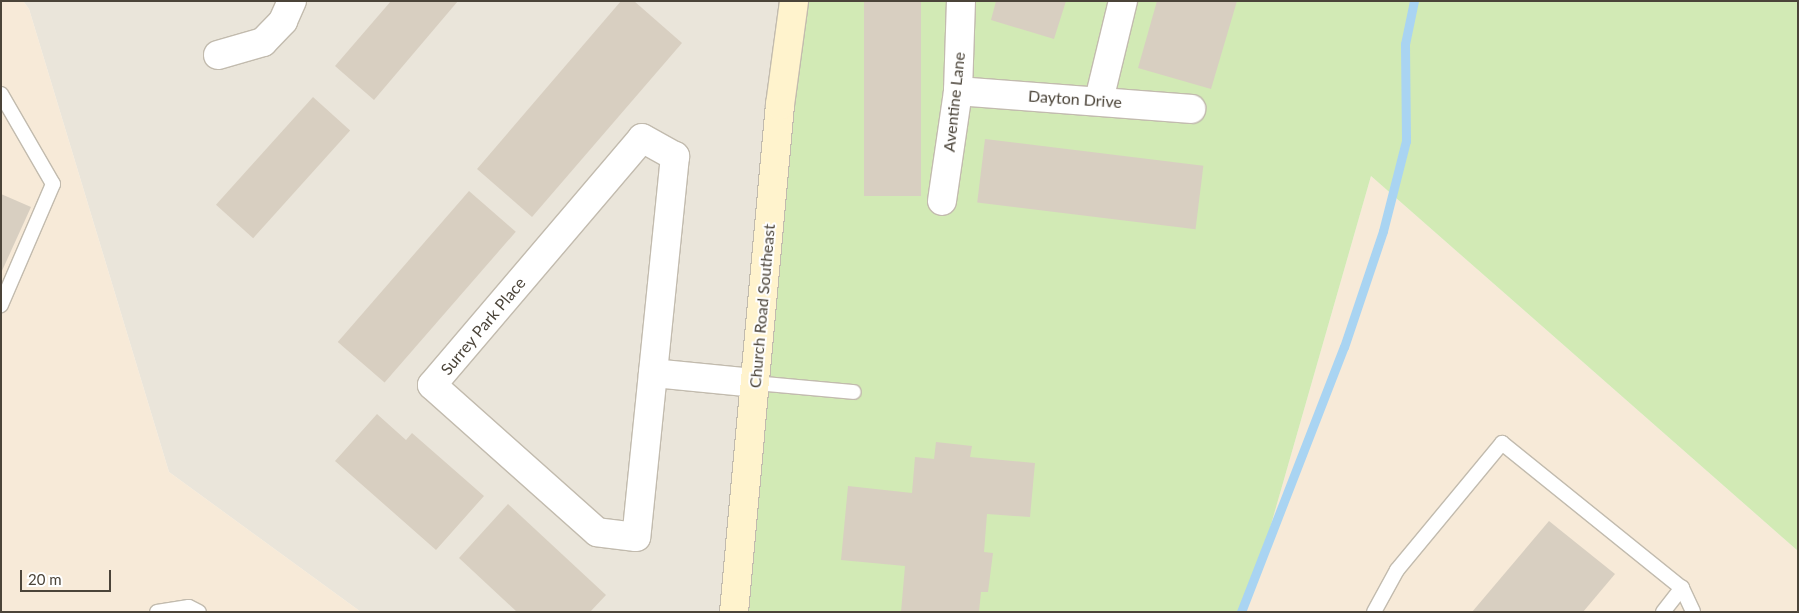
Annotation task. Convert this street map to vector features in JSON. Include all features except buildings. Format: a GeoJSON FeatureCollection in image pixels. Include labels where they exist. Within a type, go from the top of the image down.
{"type":"FeatureCollection","features":[{"type":"Feature","properties":{"kind":"street"},"geometry":{"type":"LineString","coordinates":[[218,55],[263,42],[283,21],[292,1]]}},
{"type":"Feature","properties":{"kind":"street","name":"Church Road Southeast"},"geometry":{"type":"LineString","coordinates":[[734,612],[794,1]]}},
{"type":"Feature","properties":{"kind":"street","name":"Aventine Lane"},"geometry":{"type":"LineString","coordinates":[[942,202],[958,91],[961,1]]}},
{"type":"Feature","properties":{"kind":"street"},"geometry":{"type":"LineString","coordinates":[[1099,100],[1123,1]]}},
{"type":"Feature","properties":{"kind":"street","name":"Dayton Drive"},"geometry":{"type":"LineString","coordinates":[[958,91],[1099,100],[1191,109]]}},
{"type":"Feature","properties":{"kind":"street","name":"Surrey Park Place"},"geometry":{"type":"LineString","coordinates":[[642,138],[675,156],[653,373],[636,537],[597,532],[432,385],[642,138]]}},
{"type":"Feature","properties":{"kind":"street"},"geometry":{"type":"LineString","coordinates":[[653,373],[755,383]]}},
{"type":"Feature","properties":{"kind":"lane"},"geometry":{"type":"LineString","coordinates":[[1,94],[53,184],[1,305]]}},
{"type":"Feature","properties":{"kind":"lane"},"geometry":{"type":"LineString","coordinates":[[755,383],[854,392]]}},
{"type":"Feature","properties":{"kind":"lane"},"geometry":{"type":"LineString","coordinates":[[1374,612],[1397,570],[1502,443],[1682,588],[1693,612]]}},
{"type":"Feature","properties":{"kind":"lane"},"geometry":{"type":"LineString","coordinates":[[1663,612],[1682,588]]}},
{"type":"Feature","properties":{"kind":"lane"},"geometry":{"type":"LineString","coordinates":[[157,612],[189,607],[199,612]]}},
{"type":"Feature","properties":{"kind":"shaded area"},"geometry":{"type":"Polygon","coordinates":[[[1,1],[23,1],[29,9],[169,472],[361,612],[1,612],[1,1]]]}},
{"type":"Feature","properties":{"kind":"shaded area"},"geometry":{"type":"Polygon","coordinates":[[[23,1],[798,1],[723,612],[361,612],[169,472],[29,9],[23,1]]]}},
{"type":"Feature","properties":{"kind":"shaded area"},"geometry":{"type":"Polygon","coordinates":[[[1371,176],[1798,551],[1798,612],[1246,612],[1371,176]]]}},
{"type":"Feature","properties":{"kind":"green space"},"geometry":{"type":"Polygon","coordinates":[[[798,1],[1798,1],[1798,551],[1371,176],[1246,612],[723,612],[798,1]]]}},
{"type":"Feature","properties":{"kind":"waterway"},"geometry":{"type":"LineString","coordinates":[[1241,612],[1344,347],[1383,231],[1406,141],[1405,44],[1414,1]]}}]}
